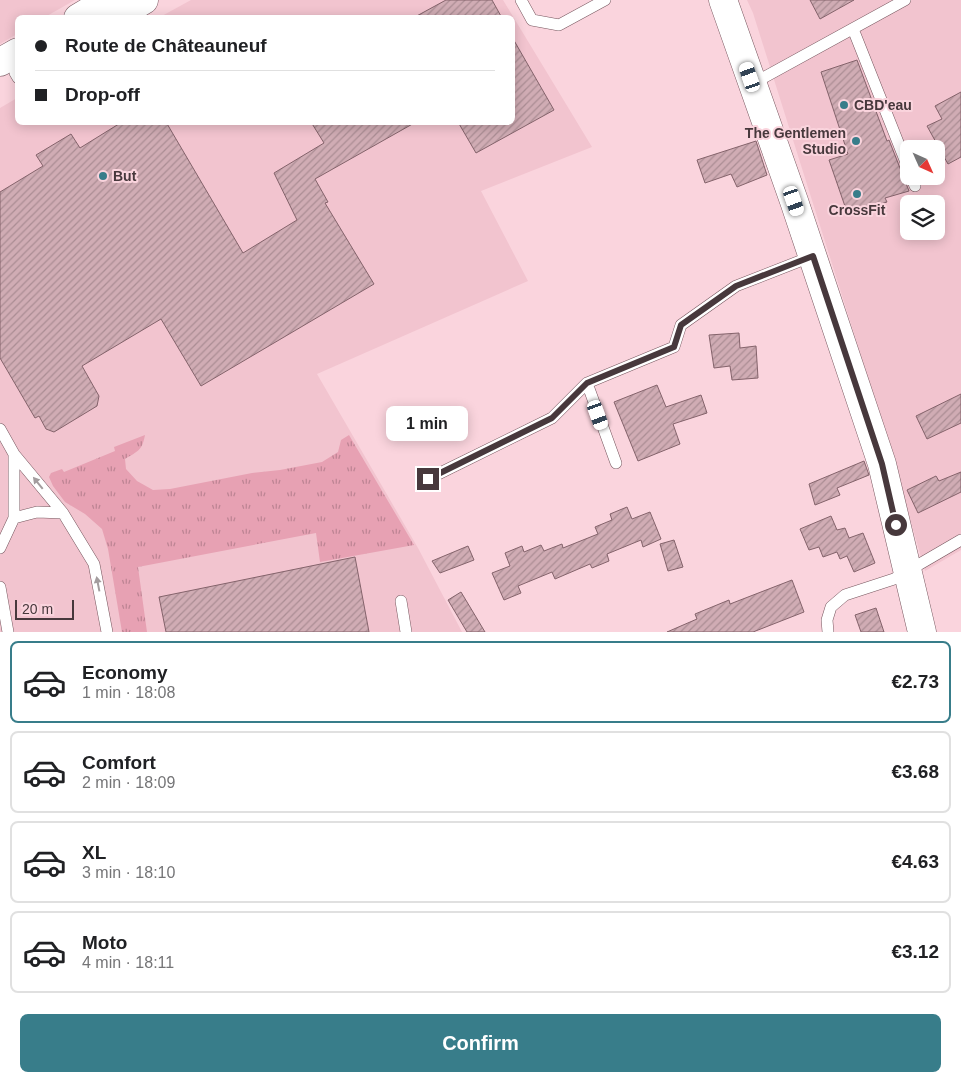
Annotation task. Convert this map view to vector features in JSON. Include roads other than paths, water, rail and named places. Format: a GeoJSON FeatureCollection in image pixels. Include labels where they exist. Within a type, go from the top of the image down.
{"type":"FeatureCollection","features":[{"type":"Feature","properties":{"kind":"main road"},"geometry":{"type":"LineString","coordinates":[[83,15],[108,0]]}},
{"type":"Feature","properties":{"kind":"main road"},"geometry":{"type":"LineString","coordinates":[[119,15],[144,0]]}},
{"type":"Feature","properties":{"kind":"main road"},"geometry":{"type":"LineString","coordinates":[[723,0],[813,256],[882,464],[922,632]]}},
{"type":"Feature","properties":{"kind":"lane"},"geometry":{"type":"LineString","coordinates":[[521,0],[532,20],[558,24],[605,0]]}},
{"type":"Feature","properties":{"kind":"lane"},"geometry":{"type":"LineString","coordinates":[[752,84],[905,0]]}},
{"type":"Feature","properties":{"kind":"lane"},"geometry":{"type":"LineString","coordinates":[[853,29],[900,147]]}},
{"type":"Feature","properties":{"kind":"lane"},"geometry":{"type":"LineString","coordinates":[[428,479],[552,418],[587,383],[674,347],[681,325],[736,286],[813,256]]}},
{"type":"Feature","properties":{"kind":"lane"},"geometry":{"type":"LineString","coordinates":[[587,383],[616,463]]}},
{"type":"Feature","properties":{"kind":"lane"},"geometry":{"type":"LineString","coordinates":[[0,429],[14,454],[62,513],[94,564],[107,632]]}},
{"type":"Feature","properties":{"kind":"lane"},"geometry":{"type":"LineString","coordinates":[[0,548],[14,518],[14,454]]}},
{"type":"Feature","properties":{"kind":"lane"},"geometry":{"type":"LineString","coordinates":[[14,518],[37,512],[62,513]]}},
{"type":"Feature","properties":{"kind":"lane"},"geometry":{"type":"LineString","coordinates":[[828,632],[827,620],[830,607],[845,595],[908,573],[961,540]]}},
{"type":"Feature","properties":{"kind":"lane"},"geometry":{"type":"LineString","coordinates":[[0,587],[8,632]]}},
{"type":"Feature","properties":{"kind":"lane"},"geometry":{"type":"LineString","coordinates":[[402,601],[406,632]]}},
{"type":"Feature","properties":{"kind":"place","name":"CBD'eau"},"geometry":{"type":"Point","coordinates":[844,105]}},
{"type":"Feature","properties":{"kind":"place","name":"The Gentlemen Studio"},"geometry":{"type":"Point","coordinates":[856,141]}},
{"type":"Feature","properties":{"kind":"place","name":"But"},"geometry":{"type":"Point","coordinates":[103,176]}},
{"type":"Feature","properties":{"kind":"place","name":"CrossFit"},"geometry":{"type":"Point","coordinates":[857,194]}}]}
